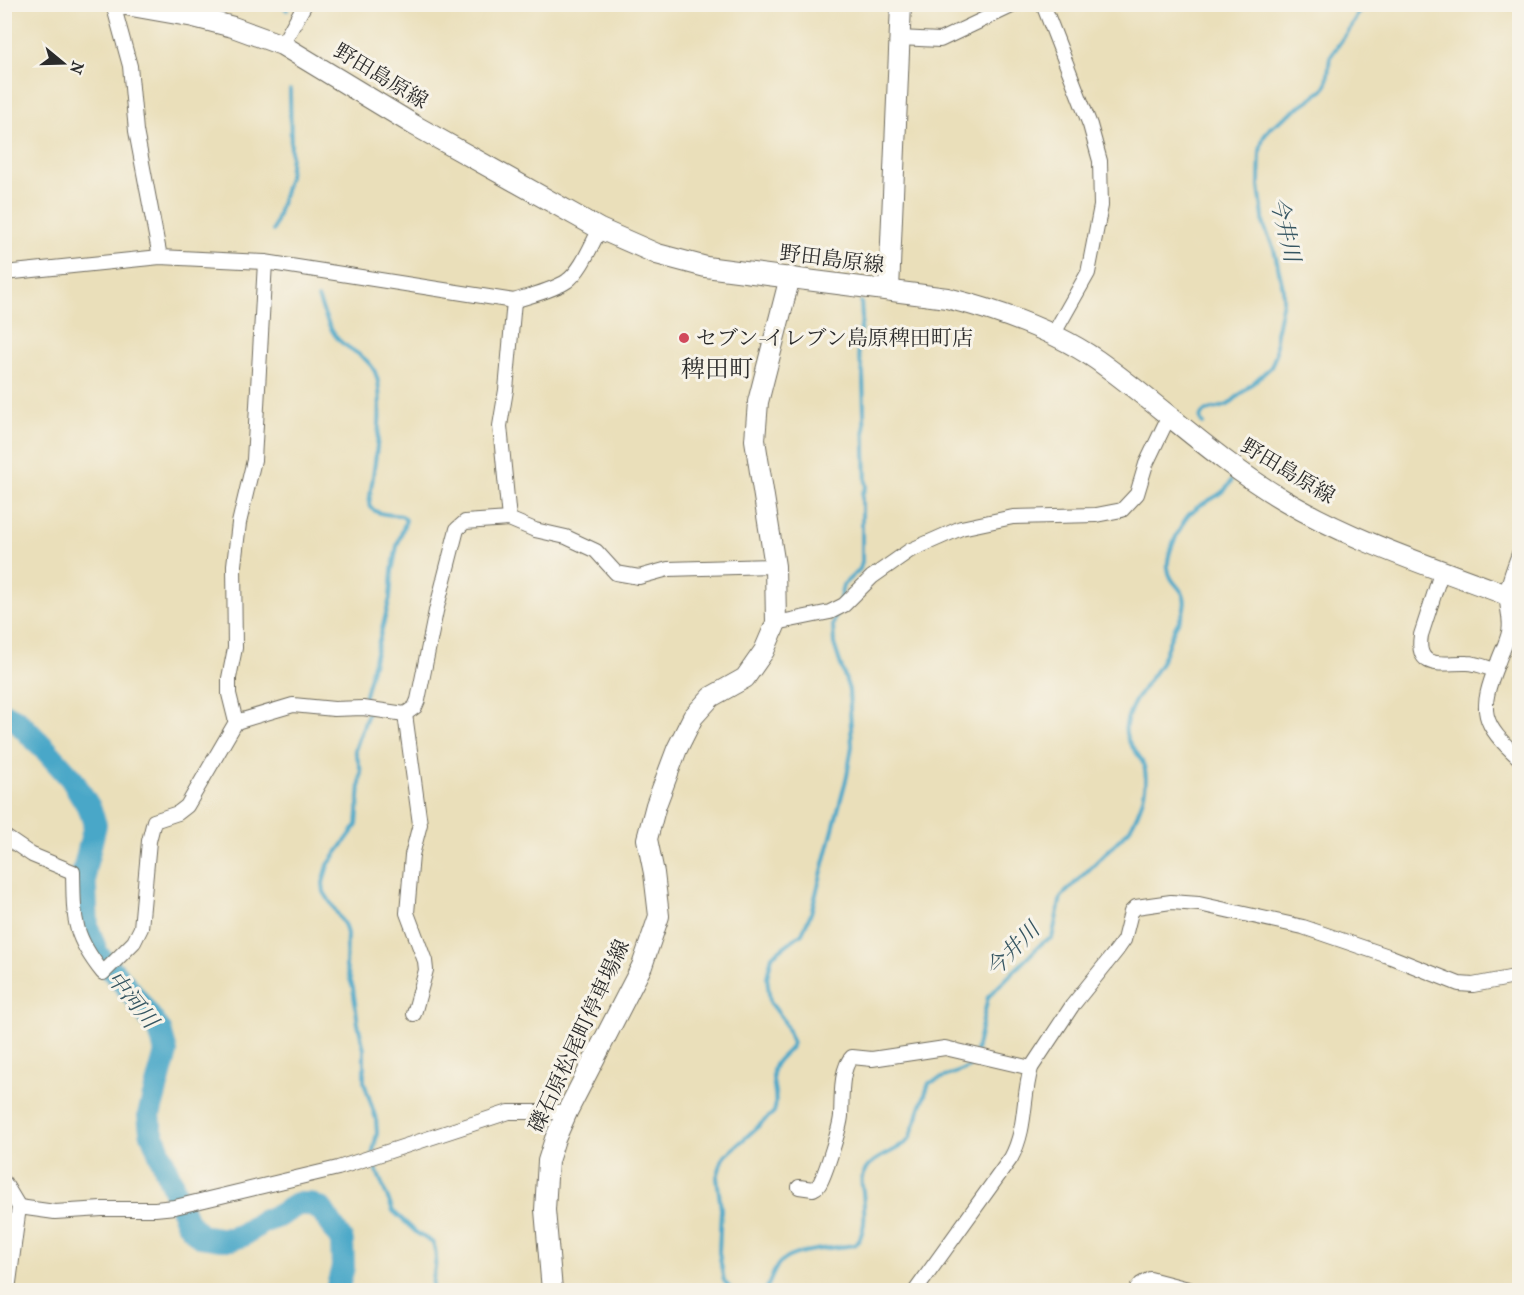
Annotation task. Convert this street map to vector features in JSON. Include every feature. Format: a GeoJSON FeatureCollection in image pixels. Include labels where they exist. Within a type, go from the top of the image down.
{"type":"FeatureCollection","features":[{"type":"Feature","properties":{"kind":"main road","name":"野田島原線"},"geometry":{"type":"LineString","coordinates":[[120,4],[194,17],[233,27],[282,45],[414,125],[600,229],[657,255],[706,267],[947,298],[982,307],[1053,335],[1095,359],[1215,454],[1282,499],[1347,533],[1513,597]]}},
{"type":"Feature","properties":{"kind":"main road"},"geometry":{"type":"LineString","coordinates":[[890,290],[901,4]]}},
{"type":"Feature","properties":{"kind":"main road","name":"礫石原松尾町停車場線"},"geometry":{"type":"LineString","coordinates":[[552,1290],[544,1210],[548,1161],[567,1112],[642,966],[659,916],[647,839],[656,805],[677,749],[693,717],[711,698],[745,678],[764,651],[776,623],[775,566],[755,440],[758,402],[790,277]]}},
{"type":"Feature","properties":{"kind":"street"},"geometry":{"type":"LineString","coordinates":[[113,4],[130,66],[136,131],[159,257]]}},
{"type":"Feature","properties":{"kind":"street"},"geometry":{"type":"LineString","coordinates":[[282,45],[305,4]]}},
{"type":"Feature","properties":{"kind":"street"},"geometry":{"type":"LineString","coordinates":[[899,38],[940,40],[1016,4]]}},
{"type":"Feature","properties":{"kind":"street"},"geometry":{"type":"LineString","coordinates":[[1043,4],[1090,126],[1100,161],[1101,206],[1088,273],[1053,335]]}},
{"type":"Feature","properties":{"kind":"street"},"geometry":{"type":"LineString","coordinates":[[4,273],[159,257],[266,262],[514,301],[556,287],[569,280],[578,269],[600,229]]}},
{"type":"Feature","properties":{"kind":"street"},"geometry":{"type":"LineString","coordinates":[[236,722],[228,694],[235,648],[234,565],[239,522],[254,460],[266,262]]}},
{"type":"Feature","properties":{"kind":"street"},"geometry":{"type":"LineString","coordinates":[[509,519],[500,426],[506,390],[514,301]]}},
{"type":"Feature","properties":{"kind":"street"},"geometry":{"type":"LineString","coordinates":[[776,623],[830,612],[844,605],[872,577],[909,551],[961,528],[1014,517],[1096,515],[1122,510],[1137,494],[1146,464],[1169,416]]}},
{"type":"Feature","properties":{"kind":"street"},"geometry":{"type":"LineString","coordinates":[[4,836],[32,855],[73,872],[74,912],[81,941],[103,973],[134,942],[141,928],[151,826],[154,821],[178,813],[187,806],[236,722],[293,705],[334,709],[367,708],[405,714],[415,707],[457,529],[465,522],[509,519],[535,530],[566,537],[596,550],[616,573],[639,577],[668,570],[775,566]]}},
{"type":"Feature","properties":{"kind":"street"},"geometry":{"type":"LineString","coordinates":[[1520,551],[1509,633],[1486,696],[1485,712],[1488,723],[1501,742],[1520,759]]}},
{"type":"Feature","properties":{"kind":"street"},"geometry":{"type":"LineString","coordinates":[[1442,570],[1421,635],[1421,652],[1436,664],[1469,663],[1494,670]]}},
{"type":"Feature","properties":{"kind":"street"},"geometry":{"type":"LineString","coordinates":[[405,714],[420,824],[412,855],[407,913],[425,961],[426,970],[414,1014]]}},
{"type":"Feature","properties":{"kind":"street"},"geometry":{"type":"LineString","coordinates":[[916,1290],[1011,1158],[1023,1128],[1031,1068],[1072,1006],[1124,940],[1131,912],[1136,907],[1171,902],[1199,904],[1303,927],[1391,957],[1458,984],[1473,985],[1520,976]]}},
{"type":"Feature","properties":{"kind":"street"},"geometry":{"type":"LineString","coordinates":[[799,1187],[813,1189],[820,1184],[841,1118],[845,1069],[849,1059],[856,1056],[872,1059],[945,1048],[1031,1068]]}},
{"type":"Feature","properties":{"kind":"street"},"geometry":{"type":"LineString","coordinates":[[19,1207],[55,1212],[156,1209],[180,1205],[338,1168],[509,1112],[567,1112]]}},
{"type":"Feature","properties":{"kind":"street"},"geometry":{"type":"LineString","coordinates":[[4,1182],[19,1207],[8,1290]]}},
{"type":"Feature","properties":{"kind":"street"},"geometry":{"type":"LineString","coordinates":[[1137,1290],[1141,1284],[1150,1279],[1192,1290]]}},
{"type":"Feature","properties":{"kind":"waterway"},"geometry":{"type":"LineString","coordinates":[[282,4],[287,10]]}},
{"type":"Feature","properties":{"kind":"waterway","name":"今井川"},"geometry":{"type":"LineString","coordinates":[[1203,424],[1200,419],[1201,415],[1206,411],[1228,405],[1271,367],[1276,354],[1276,334],[1283,301],[1283,288],[1274,249],[1264,226],[1259,185],[1260,151],[1263,138],[1270,128],[1323,90],[1327,83],[1330,57],[1363,4]]}},
{"type":"Feature","properties":{"kind":"waterway"},"geometry":{"type":"LineString","coordinates":[[273,231],[289,177],[290,90]]}},
{"type":"Feature","properties":{"kind":"waterway"},"geometry":{"type":"LineString","coordinates":[[318,298],[333,332],[341,342],[368,362],[375,372],[378,384],[380,400],[378,437],[369,504],[379,513],[402,516],[406,520],[397,546],[390,598],[364,699],[367,705]]}},
{"type":"Feature","properties":{"kind":"waterway"},"geometry":{"type":"LineString","coordinates":[[839,603],[843,585],[860,569],[862,562],[862,494],[866,487],[863,374],[858,352],[862,318],[861,302]]}},
{"type":"Feature","properties":{"kind":"waterway","name":"今井川"},"geometry":{"type":"LineString","coordinates":[[976,1051],[988,997],[1043,942],[1052,938],[1061,897],[1129,830],[1137,815],[1145,787],[1145,769],[1128,740],[1126,725],[1135,701],[1161,662],[1183,612],[1184,598],[1172,580],[1168,568],[1170,552],[1177,535],[1193,510],[1221,493],[1231,481]]}},
{"type":"Feature","properties":{"kind":"waterway"},"geometry":{"type":"LineString","coordinates":[[732,1290],[724,1281],[719,1252],[721,1209],[717,1177],[723,1158],[774,1112],[776,1101],[773,1070],[793,1043],[783,1019],[770,1002],[767,977],[772,956],[802,933],[811,913],[847,776],[852,746],[849,690],[834,644],[833,625],[836,613]]}},
{"type":"Feature","properties":{"kind":"waterway"},"geometry":{"type":"LineString","coordinates":[[368,713],[355,750],[361,771],[357,825],[328,865],[323,883],[324,892],[345,926],[347,934],[346,967],[353,988],[364,1049],[364,1082],[376,1119],[377,1133],[373,1152]]}},
{"type":"Feature","properties":{"kind":"waterway","name":"中河川"},"geometry":{"type":"LineString","coordinates":[[4,714],[16,720],[46,750],[71,778],[90,809],[95,825],[84,871],[87,927],[97,954],[128,988],[160,1031],[166,1052],[149,1115],[151,1131],[187,1222],[200,1236],[231,1239],[243,1235],[262,1222],[298,1204],[309,1204],[322,1210],[342,1241],[343,1267],[337,1290]]}},
{"type":"Feature","properties":{"kind":"waterway","name":"今井川"},"geometry":{"type":"LineString","coordinates":[[766,1290],[776,1268],[784,1260],[802,1252],[855,1245],[864,1227],[862,1177],[865,1170],[877,1159],[909,1140],[929,1083],[968,1068],[974,1059]]}},
{"type":"Feature","properties":{"kind":"waterway"},"geometry":{"type":"LineString","coordinates":[[372,1159],[393,1211],[417,1233],[433,1243],[436,1260],[432,1290]]}},
{"type":"Feature","properties":{"kind":"place","name":"セブン-イレブン島原稗田町店"},"geometry":{"type":"Point","coordinates":[684,338]}},
{"type":"Feature","properties":{"kind":"district","name":"稗田町"},"geometry":{"type":"Point","coordinates":[717,369]}}]}
